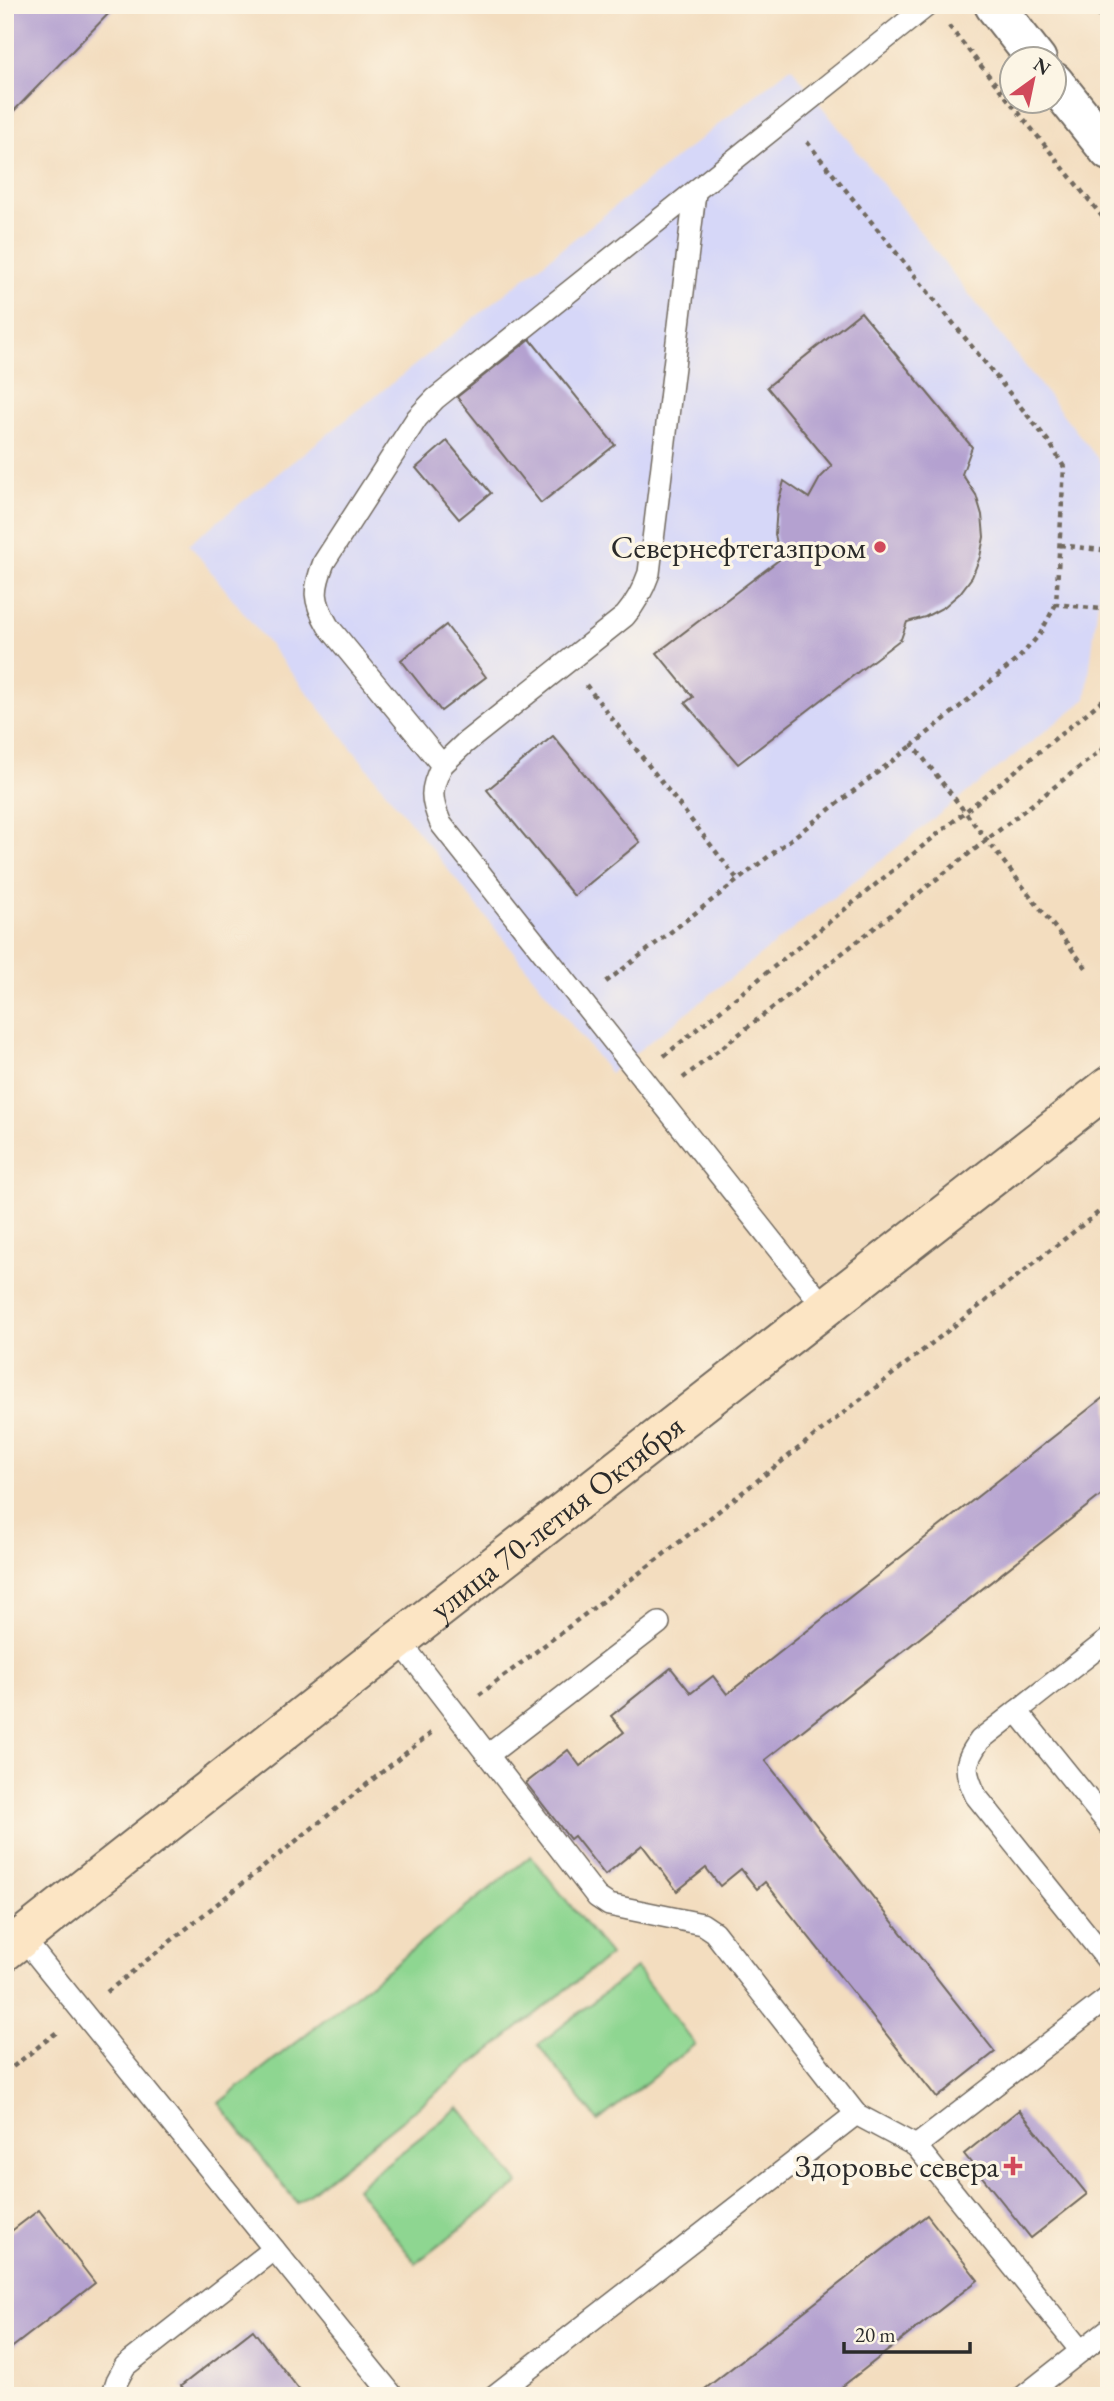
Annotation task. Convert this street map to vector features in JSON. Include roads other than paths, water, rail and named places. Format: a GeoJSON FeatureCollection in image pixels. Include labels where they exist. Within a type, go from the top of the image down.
{"type":"FeatureCollection","features":[{"type":"Feature","properties":{"kind":"main road","name":"улица 70-летия Октября"},"geometry":{"type":"LineString","coordinates":[[14,1944],[1109,1086]]}},
{"type":"Feature","properties":{"kind":"street"},"geometry":{"type":"LineString","coordinates":[[994,5],[1026,46]]}},
{"type":"Feature","properties":{"kind":"street"},"geometry":{"type":"LineString","coordinates":[[1068,99],[1109,151]]}},
{"type":"Feature","properties":{"kind":"lane"},"geometry":{"type":"LineString","coordinates":[[442,765],[328,626],[317,607],[315,586],[324,562],[417,418],[435,399],[788,118],[935,10]]}},
{"type":"Feature","properties":{"kind":"lane"},"geometry":{"type":"LineString","coordinates":[[695,193],[649,572],[637,603],[625,616],[442,765],[432,793],[434,808],[441,824],[825,1308]]}},
{"type":"Feature","properties":{"kind":"lane"},"geometry":{"type":"LineString","coordinates":[[488,1755],[659,1623]]}},
{"type":"Feature","properties":{"kind":"lane"},"geometry":{"type":"LineString","coordinates":[[1109,1639],[980,1740],[967,1758],[967,1776],[976,1796],[1109,1962]]}},
{"type":"Feature","properties":{"kind":"lane"},"geometry":{"type":"LineString","coordinates":[[399,1640],[597,1897],[609,1905],[702,1924],[713,1932],[856,2114],[915,2146],[1081,2351]]}},
{"type":"Feature","properties":{"kind":"lane"},"geometry":{"type":"LineString","coordinates":[[1017,1711],[1109,1825]]}},
{"type":"Feature","properties":{"kind":"lane"},"geometry":{"type":"LineString","coordinates":[[14,1944],[82,2012],[393,2396]]}},
{"type":"Feature","properties":{"kind":"lane"},"geometry":{"type":"LineString","coordinates":[[915,2146],[1109,1997]]}},
{"type":"Feature","properties":{"kind":"lane"},"geometry":{"type":"LineString","coordinates":[[494,2396],[856,2114]]}},
{"type":"Feature","properties":{"kind":"lane"},"geometry":{"type":"LineString","coordinates":[[112,2396],[125,2366],[274,2249]]}},
{"type":"Feature","properties":{"kind":"lane"},"geometry":{"type":"LineString","coordinates":[[1024,2396],[1109,2329]]}},
{"type":"Feature","properties":{"kind":"place","name":"Севернефтегазпром"},"geometry":{"type":"Point","coordinates":[880,547]}},
{"type":"Feature","properties":{"kind":"place","name":"Здоровье севера"},"geometry":{"type":"Point","coordinates":[1013,2166]}}]}
